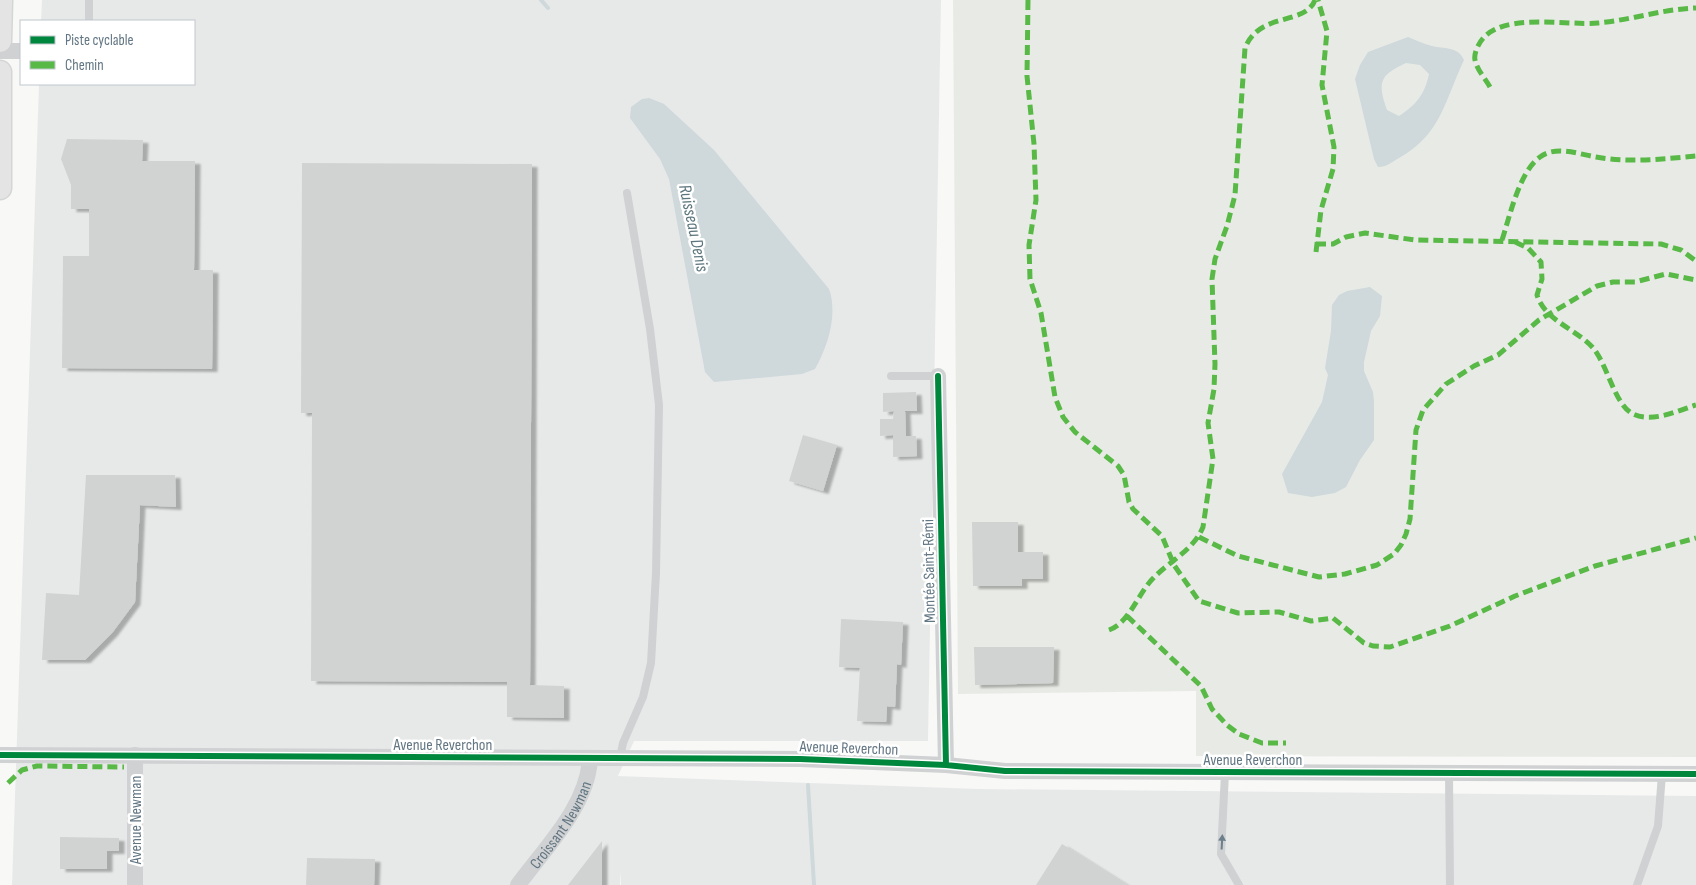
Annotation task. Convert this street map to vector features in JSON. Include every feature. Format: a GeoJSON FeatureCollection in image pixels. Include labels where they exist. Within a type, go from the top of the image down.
{"type":"FeatureCollection","features":[{"type":"Feature","properties":{"kind":"main road"},"geometry":{"type":"LineString","coordinates":[[0,42],[1,0]]}},
{"type":"Feature","properties":{"kind":"main road"},"geometry":{"type":"LineString","coordinates":[[0,72],[0,188]]}},
{"type":"Feature","properties":{"kind":"street"},"geometry":{"type":"LineString","coordinates":[[0,51],[20,51]]}},
{"type":"Feature","properties":{"kind":"street","name":"Montée Saint-Rémi"},"geometry":{"type":"LineString","coordinates":[[938,376],[946,765]]}},
{"type":"Feature","properties":{"kind":"street","name":"Avenue Reverchon"},"geometry":{"type":"LineString","coordinates":[[0,755],[800,759],[946,765],[1005,771],[1696,774]]}},
{"type":"Feature","properties":{"kind":"street","name":"Avenue Newman"},"geometry":{"type":"LineString","coordinates":[[135,755],[135,885]]}},
{"type":"Feature","properties":{"kind":"street","name":"Croissant Newman"},"geometry":{"type":"LineString","coordinates":[[518,885],[578,802],[587,780],[590,758]]}},
{"type":"Feature","properties":{"kind":"lane"},"geometry":{"type":"LineString","coordinates":[[89,0],[89,20]]}},
{"type":"Feature","properties":{"kind":"lane"},"geometry":{"type":"LineString","coordinates":[[620,758],[623,743],[646,689],[651,663],[659,431],[657,382],[650,329],[627,194]]}},
{"type":"Feature","properties":{"kind":"lane"},"geometry":{"type":"LineString","coordinates":[[891,376],[938,376]]}},
{"type":"Feature","properties":{"kind":"lane"},"geometry":{"type":"LineString","coordinates":[[1225,773],[1221,854],[1239,885]]}},
{"type":"Feature","properties":{"kind":"lane"},"geometry":{"type":"LineString","coordinates":[[1449,773],[1450,885]]}},
{"type":"Feature","properties":{"kind":"lane"},"geometry":{"type":"LineString","coordinates":[[1637,885],[1658,826],[1662,774]]}},
{"type":"Feature","properties":{"kind":"shaded area"},"geometry":{"type":"Polygon","coordinates":[[[42,0],[941,0],[928,741],[634,741],[618,776],[979,789],[1696,796],[1696,885],[621,885],[620,871],[620,885],[12,885],[39,85],[195,85],[195,20],[41,20],[42,0]]]}},
{"type":"Feature","properties":{"kind":"shaded area"},"geometry":{"type":"Polygon","coordinates":[[[953,0],[1696,0],[1696,757],[1196,756],[1196,691],[958,694],[953,0]]]}},
{"type":"Feature","properties":{"kind":"water"},"geometry":{"type":"Polygon","coordinates":[[[1408,37],[1429,45],[1454,50],[1464,60],[1440,115],[1424,139],[1413,149],[1381,167],[1378,167],[1374,159],[1355,79],[1360,65],[1368,52],[1408,37]],[[1406,63],[1391,71],[1383,80],[1382,93],[1387,110],[1399,116],[1419,98],[1429,74],[1420,65],[1406,63]]]}},
{"type":"Feature","properties":{"kind":"water"},"geometry":{"type":"Polygon","coordinates":[[[649,98],[664,104],[714,150],[829,289],[832,299],[832,319],[828,340],[815,369],[802,374],[714,382],[705,372],[669,179],[660,159],[630,118],[631,107],[642,99],[649,98]]]}},
{"type":"Feature","properties":{"kind":"water"},"geometry":{"type":"Polygon","coordinates":[[[1370,287],[1382,296],[1380,316],[1371,331],[1364,362],[1364,371],[1373,392],[1374,440],[1360,460],[1346,487],[1335,493],[1312,497],[1288,493],[1282,474],[1322,402],[1328,375],[1325,368],[1331,331],[1332,305],[1339,295],[1347,291],[1370,287]]]}},
{"type":"Feature","properties":{"kind":"building"},"geometry":{"type":"Polygon","coordinates":[[[67,139],[143,140],[142,161],[195,161],[194,270],[213,270],[212,369],[62,368],[63,256],[89,256],[89,209],[71,209],[71,185],[61,159],[67,139]]]}},
{"type":"Feature","properties":{"kind":"building"},"geometry":{"type":"Polygon","coordinates":[[[302,163],[532,164],[530,685],[564,686],[564,718],[507,717],[507,682],[311,681],[312,413],[301,413],[302,163]]]}},
{"type":"Feature","properties":{"kind":"building"},"geometry":{"type":"Polygon","coordinates":[[[916,392],[917,411],[905,411],[906,436],[916,436],[917,456],[893,457],[893,435],[880,436],[880,419],[893,419],[894,411],[883,412],[883,393],[916,392]]]}},
{"type":"Feature","properties":{"kind":"building"},"geometry":{"type":"Polygon","coordinates":[[[803,435],[837,445],[823,491],[789,481],[803,435]]]}},
{"type":"Feature","properties":{"kind":"building"},"geometry":{"type":"Polygon","coordinates":[[[86,475],[175,475],[176,507],[140,505],[135,602],[112,633],[85,660],[42,660],[46,593],[79,595],[86,475]]]}},
{"type":"Feature","properties":{"kind":"building"},"geometry":{"type":"Polygon","coordinates":[[[972,522],[1018,522],[1018,552],[1043,552],[1043,579],[1022,579],[1022,586],[973,586],[972,522]]]}},
{"type":"Feature","properties":{"kind":"building"},"geometry":{"type":"Polygon","coordinates":[[[841,619],[903,622],[901,665],[897,664],[895,707],[887,706],[886,722],[857,721],[860,668],[839,667],[841,619]]]}},
{"type":"Feature","properties":{"kind":"building"},"geometry":{"type":"Polygon","coordinates":[[[974,647],[1054,647],[1053,683],[975,685],[974,647]]]}},
{"type":"Feature","properties":{"kind":"building"},"geometry":{"type":"Polygon","coordinates":[[[60,837],[119,838],[119,851],[107,851],[107,869],[60,869],[60,837]]]}},
{"type":"Feature","properties":{"kind":"building"},"geometry":{"type":"Polygon","coordinates":[[[602,841],[602,885],[568,885],[602,841]]]}},
{"type":"Feature","properties":{"kind":"building"},"geometry":{"type":"Polygon","coordinates":[[[1062,844],[1127,885],[1036,885],[1062,844]]]}},
{"type":"Feature","properties":{"kind":"building"},"geometry":{"type":"Polygon","coordinates":[[[307,858],[375,859],[374,885],[306,885],[307,858]]]}},
{"type":"Feature","properties":{"kind":"waterway","name":"Ruisseau Denis"},"geometry":{"type":"LineString","coordinates":[[541,0],[548,8]]}},
{"type":"Feature","properties":{"kind":"waterway","name":"Ruisseau Denis"},"geometry":{"type":"LineString","coordinates":[[808,785],[814,885]]}},
{"type":"Feature","properties":{"kind":"marked path"},"geometry":{"type":"LineString","coordinates":[[1028,0],[1027,76],[1034,144],[1036,200],[1029,245],[1030,279],[1041,313],[1055,397],[1063,417],[1075,432],[1118,466],[1124,475],[1129,502],[1133,509],[1162,536],[1174,565],[1199,601],[1238,613],[1279,612],[1311,621],[1333,618],[1364,643],[1373,646],[1390,647],[1450,626],[1515,596],[1595,566],[1696,538]]}},
{"type":"Feature","properties":{"kind":"marked path"},"geometry":{"type":"LineString","coordinates":[[1109,630],[1116,627],[1127,616],[1149,583],[1193,543],[1203,527],[1213,459],[1208,423],[1214,389],[1215,364],[1212,279],[1215,259],[1227,226],[1235,195],[1245,48],[1252,36],[1261,29],[1271,23],[1302,13],[1310,8],[1315,0]]}},
{"type":"Feature","properties":{"kind":"marked path"},"geometry":{"type":"LineString","coordinates":[[1316,252],[1321,210],[1333,169],[1334,147],[1322,85],[1327,31],[1318,0]]}},
{"type":"Feature","properties":{"kind":"marked path"},"geometry":{"type":"LineString","coordinates":[[1490,87],[1477,67],[1475,55],[1478,46],[1487,35],[1499,28],[1532,22],[1598,23],[1671,10],[1696,8]]}},
{"type":"Feature","properties":{"kind":"marked path"},"geometry":{"type":"LineString","coordinates":[[1502,240],[1512,207],[1526,173],[1546,153],[1567,151],[1608,159],[1633,160],[1696,156]]}},
{"type":"Feature","properties":{"kind":"marked path"},"geometry":{"type":"LineString","coordinates":[[1316,244],[1333,244],[1346,237],[1365,233],[1415,240],[1661,244],[1681,250],[1696,261]]}},
{"type":"Feature","properties":{"kind":"marked path"},"geometry":{"type":"LineString","coordinates":[[1515,242],[1528,248],[1541,262],[1542,279],[1537,295],[1541,304],[1554,318],[1594,349],[1616,394],[1627,409],[1633,414],[1657,417],[1696,405]]}},
{"type":"Feature","properties":{"kind":"marked path"},"geometry":{"type":"LineString","coordinates":[[1199,537],[1238,556],[1319,577],[1345,574],[1377,565],[1394,554],[1406,534],[1410,519],[1416,430],[1423,410],[1446,384],[1474,366],[1498,355],[1539,320],[1597,286],[1613,282],[1635,282],[1666,274],[1696,280]]}},
{"type":"Feature","properties":{"kind":"marked path"},"geometry":{"type":"LineString","coordinates":[[1127,616],[1201,686],[1212,709],[1227,725],[1239,734],[1262,743],[1286,743]]}},
{"type":"Feature","properties":{"kind":"marked path"},"geometry":{"type":"LineString","coordinates":[[8,783],[22,770],[37,766],[124,767]]}},
{"type":"Feature","properties":{"kind":"cycle path"},"geometry":{"type":"LineString","coordinates":[[938,376],[946,765]]}},
{"type":"Feature","properties":{"kind":"cycle path"},"geometry":{"type":"LineString","coordinates":[[0,755],[800,759],[946,765],[1005,771],[1696,774]]}}]}
